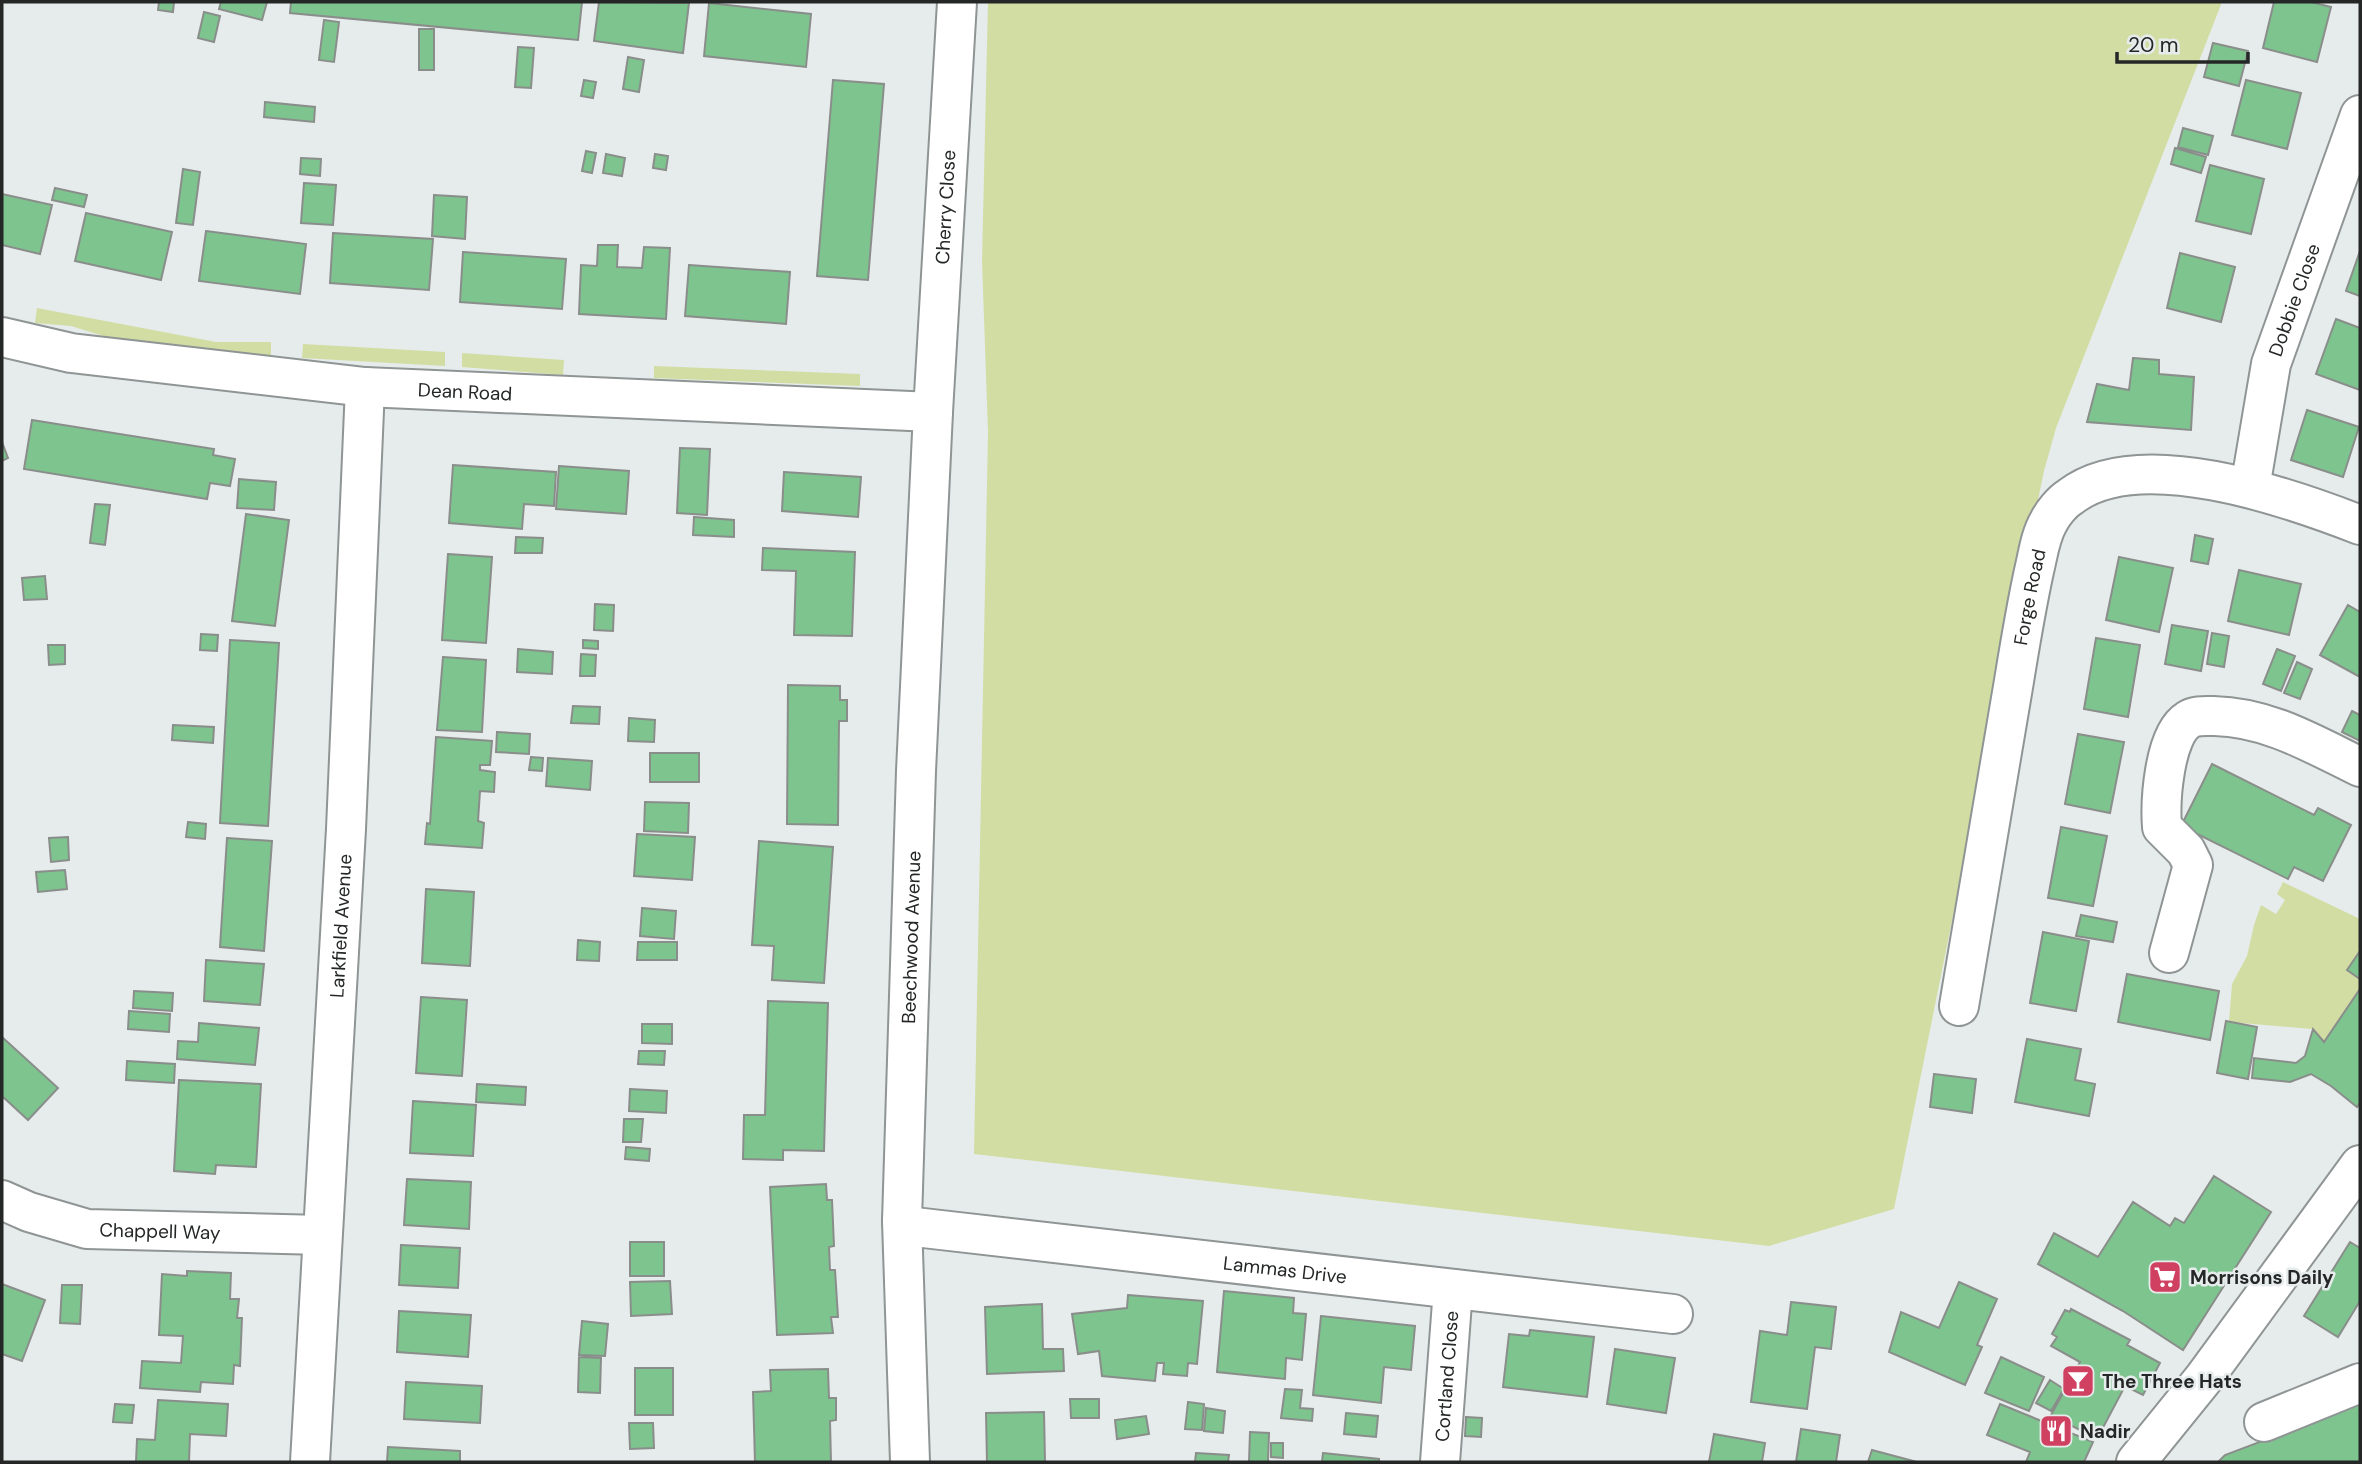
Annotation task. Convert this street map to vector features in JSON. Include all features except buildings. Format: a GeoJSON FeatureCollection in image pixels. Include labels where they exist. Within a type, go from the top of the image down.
{"type":"FeatureCollection","features":[{"type":"Feature","properties":{"kind":"street","name":"Cherry Close"},"geometry":{"type":"LineString","coordinates":[[933,412],[957,2]]}},
{"type":"Feature","properties":{"kind":"street","name":"Dobbie Close"},"geometry":{"type":"LineString","coordinates":[[2250,488],[2272,363],[2360,115]]}},
{"type":"Feature","properties":{"kind":"street","name":"Dean Road"},"geometry":{"type":"LineString","coordinates":[[2,337],[83,355],[365,387],[933,412]]}},
{"type":"Feature","properties":{"kind":"street","name":"Larkfield Avenue"},"geometry":{"type":"LineString","coordinates":[[310,1462],[346,829],[365,387]]}},
{"type":"Feature","properties":{"kind":"street","name":"Beechwood Avenue"},"geometry":{"type":"LineString","coordinates":[[910,1462],[902,1221],[916,771],[933,412]]}},
{"type":"Feature","properties":{"kind":"street","name":"Forge Road"},"geometry":{"type":"LineString","coordinates":[[1959,1006],[2025,612],[2049,519],[2068,498],[2089,485],[2118,477],[2188,475],[2250,488],[2360,525]]}},
{"type":"Feature","properties":{"kind":"street"},"geometry":{"type":"LineString","coordinates":[[2169,953],[2193,865],[2186,851],[2162,827],[2162,781],[2179,728],[2189,719],[2237,716],[2260,721],[2360,767]]}},
{"type":"Feature","properties":{"kind":"street"},"geometry":{"type":"LineString","coordinates":[[2136,1462],[2204,1378],[2360,1165]]}},
{"type":"Feature","properties":{"kind":"street","name":"Chappell Way"},"geometry":{"type":"LineString","coordinates":[[2,1200],[29,1212],[87,1229],[322,1235]]}},
{"type":"Feature","properties":{"kind":"street","name":"Lammas Drive"},"geometry":{"type":"LineString","coordinates":[[902,1221],[905,1226],[1673,1314]]}},
{"type":"Feature","properties":{"kind":"street","name":"Cortland Close"},"geometry":{"type":"LineString","coordinates":[[1440,1462],[1453,1289]]}},
{"type":"Feature","properties":{"kind":"street"},"geometry":{"type":"LineString","coordinates":[[2264,1422],[2360,1383]]}},
{"type":"Feature","properties":{"kind":"green space"},"geometry":{"type":"Polygon","coordinates":[[[988,2],[2222,2],[2056,428],[2044,471],[1894,1209],[1769,1246],[974,1154],[988,432],[982,261],[988,2]]]}},
{"type":"Feature","properties":{"kind":"green space"},"geometry":{"type":"Polygon","coordinates":[[[37,308],[216,342],[271,342],[271,356],[206,352],[113,339],[71,326],[35,323],[37,308]]]}},
{"type":"Feature","properties":{"kind":"green space"},"geometry":{"type":"Polygon","coordinates":[[[303,344],[445,352],[445,366],[302,358],[303,344]]]}},
{"type":"Feature","properties":{"kind":"green space"},"geometry":{"type":"Polygon","coordinates":[[[462,353],[564,360],[563,375],[462,367],[462,353]]]}},
{"type":"Feature","properties":{"kind":"green space"},"geometry":{"type":"Polygon","coordinates":[[[654,366],[860,374],[860,386],[654,378],[654,366]]]}},
{"type":"Feature","properties":{"kind":"green space"},"geometry":{"type":"Polygon","coordinates":[[[2283,882],[2360,919],[2360,951],[2347,970],[2360,979],[2360,989],[2324,1042],[2312,1029],[2229,1022],[2232,984],[2247,956],[2261,905],[2276,914],[2285,900],[2277,894],[2283,882]]]}},
{"type":"Feature","properties":{"kind":"place","name":"Morrisons Daily"},"geometry":{"type":"Point","coordinates":[2165,1277]}},
{"type":"Feature","properties":{"kind":"place","name":"The Three Hats"},"geometry":{"type":"Point","coordinates":[2078,1381]}},
{"type":"Feature","properties":{"kind":"place","name":"Nadir"},"geometry":{"type":"Point","coordinates":[2056,1431]}}]}
